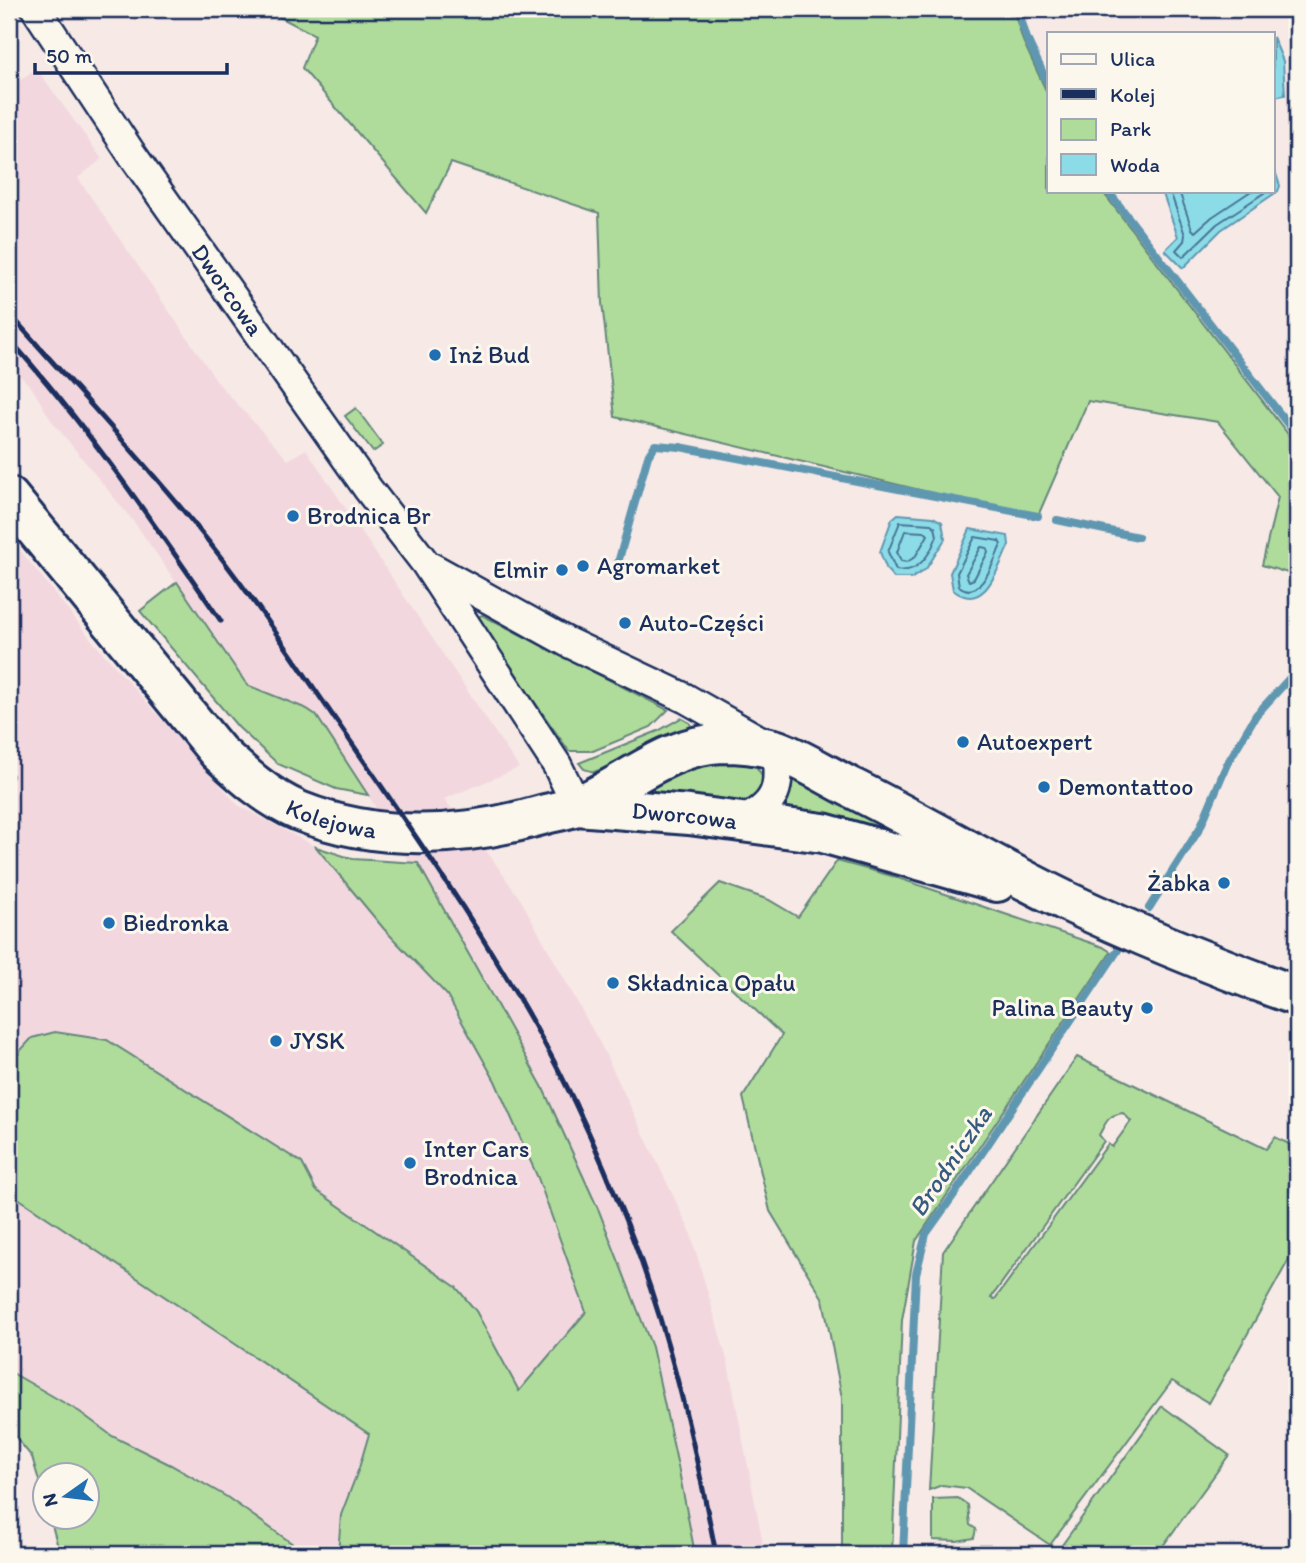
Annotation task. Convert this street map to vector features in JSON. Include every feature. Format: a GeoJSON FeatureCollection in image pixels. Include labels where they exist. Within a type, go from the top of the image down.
{"type":"FeatureCollection","features":[{"type":"Feature","properties":{"kind":"street","name":"Dworcowa"},"geometry":{"type":"LineString","coordinates":[[36,9],[131,153],[368,489],[426,564],[557,765],[577,806],[741,821],[823,833],[1068,902]]}},
{"type":"Feature","properties":{"kind":"street","name":"Kolejowa"},"geometry":{"type":"LineString","coordinates":[[9,497],[218,751],[251,782],[297,810],[374,830],[438,834],[503,825],[577,806],[666,757],[698,746],[720,743],[775,749]]}},
{"type":"Feature","properties":{"kind":"street","name":"Dworcowa"},"geometry":{"type":"LineString","coordinates":[[426,564],[567,642],[685,698],[775,749],[1068,902],[1239,975],[1297,996]]}},
{"type":"Feature","properties":{"kind":"street"},"geometry":{"type":"LineString","coordinates":[[741,821],[758,814],[776,790],[779,768],[775,749]]}},
{"type":"Feature","properties":{"kind":"shaded area"},"geometry":{"type":"Polygon","coordinates":[[[36,68],[102,159],[78,178],[219,384],[288,460],[306,449],[519,768],[444,799],[491,857],[522,902],[603,1049],[690,1231],[728,1363],[765,1554],[688,1554],[456,939],[368,795],[316,715],[247,685],[137,526],[51,420],[32,388],[9,364],[9,89],[36,68]]]}},
{"type":"Feature","properties":{"kind":"shaded area"},"geometry":{"type":"Polygon","coordinates":[[[9,536],[95,644],[238,805],[316,847],[384,929],[447,995],[495,1081],[538,1178],[586,1313],[518,1392],[476,1311],[456,1287],[369,1434],[341,1515],[338,1554],[307,1554],[227,1497],[112,1436],[80,1412],[9,1371],[9,536]]]}},
{"type":"Feature","properties":{"kind":"green space"},"geometry":{"type":"Polygon","coordinates":[[[1013,9],[1023,41],[1047,93],[1047,192],[1103,192],[1297,446],[1297,576],[1262,565],[1278,497],[1218,422],[1088,401],[1037,518],[615,417],[602,303],[599,213],[451,163],[426,213],[302,68],[315,35],[268,11],[1013,9]]]}},
{"type":"Feature","properties":{"kind":"green space"},"geometry":{"type":"Polygon","coordinates":[[[356,408],[383,445],[373,452],[345,416],[356,408]]]}},
{"type":"Feature","properties":{"kind":"green space"},"geometry":{"type":"Polygon","coordinates":[[[177,582],[247,685],[316,715],[368,795],[336,789],[278,764],[238,727],[140,611],[177,582]]]}},
{"type":"Feature","properties":{"kind":"green space"},"geometry":{"type":"Polygon","coordinates":[[[482,615],[668,710],[651,727],[593,751],[569,751],[478,622],[478,617],[482,615]]]}},
{"type":"Feature","properties":{"kind":"green space"},"geometry":{"type":"Polygon","coordinates":[[[681,718],[690,723],[690,734],[594,772],[584,769],[579,763],[658,731],[681,718]]]}},
{"type":"Feature","properties":{"kind":"green space"},"geometry":{"type":"Polygon","coordinates":[[[716,759],[754,763],[763,777],[760,795],[745,806],[625,791],[716,759]]]}},
{"type":"Feature","properties":{"kind":"green space"},"geometry":{"type":"Polygon","coordinates":[[[791,776],[894,831],[780,810],[791,776]]]}},
{"type":"Feature","properties":{"kind":"green space"},"geometry":{"type":"Polygon","coordinates":[[[316,847],[353,859],[418,863],[542,1086],[599,1211],[652,1347],[695,1554],[338,1554],[341,1515],[369,1434],[9,1192],[9,1072],[20,1051],[32,1038],[55,1032],[107,1040],[302,1163],[316,1190],[456,1287],[476,1311],[519,1391],[586,1312],[538,1178],[495,1081],[447,995],[384,929],[316,847]]]}},
{"type":"Feature","properties":{"kind":"green space"},"geometry":{"type":"Polygon","coordinates":[[[837,861],[892,876],[1103,947],[1111,952],[916,1241],[902,1320],[892,1554],[842,1554],[842,1398],[823,1299],[770,1211],[743,1097],[782,1035],[671,931],[720,883],[769,900],[798,917],[837,861]]]}},
{"type":"Feature","properties":{"kind":"green space"},"geometry":{"type":"Polygon","coordinates":[[[1077,1057],[1266,1149],[1275,1137],[1297,1148],[1297,1245],[1209,1403],[1172,1381],[1050,1545],[966,1488],[942,1485],[929,1490],[943,1252],[1077,1057]],[[1123,1113],[1108,1120],[1099,1135],[1104,1141],[991,1298],[995,1299],[1108,1144],[1112,1147],[1131,1121],[1123,1113]]]}},
{"type":"Feature","properties":{"kind":"green space"},"geometry":{"type":"Polygon","coordinates":[[[9,1371],[80,1412],[112,1436],[227,1497],[307,1554],[60,1554],[54,1532],[102,1532],[102,1462],[33,1462],[9,1429],[9,1371]]]}},
{"type":"Feature","properties":{"kind":"green space"},"geometry":{"type":"Polygon","coordinates":[[[1162,1406],[1229,1455],[1157,1554],[1057,1552],[1162,1406]]]}},
{"type":"Feature","properties":{"kind":"green space"},"geometry":{"type":"Polygon","coordinates":[[[958,1498],[968,1505],[970,1525],[976,1529],[974,1538],[957,1541],[933,1540],[933,1499],[958,1498]]]}},
{"type":"Feature","properties":{"kind":"water"},"geometry":{"type":"Polygon","coordinates":[[[1274,39],[1283,61],[1285,95],[1274,97],[1274,39]]]}},
{"type":"Feature","properties":{"kind":"water"},"geometry":{"type":"Polygon","coordinates":[[[1274,168],[1280,186],[1278,191],[1221,230],[1183,268],[1165,250],[1178,237],[1162,192],[1274,192],[1274,168]]]}},
{"type":"Feature","properties":{"kind":"water"},"geometry":{"type":"Polygon","coordinates":[[[898,514],[933,517],[942,522],[945,539],[926,569],[912,578],[894,578],[887,570],[880,552],[892,519],[898,514]]]}},
{"type":"Feature","properties":{"kind":"water"},"geometry":{"type":"Polygon","coordinates":[[[970,529],[1008,536],[1009,545],[989,585],[974,597],[964,596],[953,590],[950,573],[970,529]]]}},
{"type":"Feature","properties":{"kind":"waterway"},"geometry":{"type":"LineString","coordinates":[[1018,9],[1027,39],[1047,82]]}},
{"type":"Feature","properties":{"kind":"waterway"},"geometry":{"type":"LineString","coordinates":[[1109,192],[1297,436]]}},
{"type":"Feature","properties":{"kind":"waterway"},"geometry":{"type":"LineString","coordinates":[[614,577],[648,456],[655,445],[680,447],[1038,516]]}},
{"type":"Feature","properties":{"kind":"waterway"},"geometry":{"type":"LineString","coordinates":[[1057,520],[1138,537]]}},
{"type":"Feature","properties":{"kind":"waterway","name":"Brodniczka"},"geometry":{"type":"LineString","coordinates":[[1149,908],[1200,828],[1227,764],[1256,715],[1297,670]]}},
{"type":"Feature","properties":{"kind":"waterway","name":"Brodniczka"},"geometry":{"type":"LineString","coordinates":[[903,1554],[916,1274],[926,1234],[1118,950]]}},
{"type":"Feature","properties":{"kind":"railway"},"geometry":{"type":"LineString","coordinates":[[9,313],[151,472],[237,579],[435,865],[536,1029],[598,1153],[651,1289],[688,1420],[716,1554]]}},
{"type":"Feature","properties":{"kind":"railway"},"geometry":{"type":"LineString","coordinates":[[9,339],[93,441],[221,621]]}},
{"type":"Feature","properties":{"kind":"place","name":"Inż Bud"},"geometry":{"type":"Point","coordinates":[435,355]}},
{"type":"Feature","properties":{"kind":"place","name":"Brodnica Br"},"geometry":{"type":"Point","coordinates":[293,516]}},
{"type":"Feature","properties":{"kind":"place","name":"Agromarket"},"geometry":{"type":"Point","coordinates":[583,566]}},
{"type":"Feature","properties":{"kind":"place","name":"Elmir"},"geometry":{"type":"Point","coordinates":[562,570]}},
{"type":"Feature","properties":{"kind":"place","name":"Auto-Części"},"geometry":{"type":"Point","coordinates":[625,623]}},
{"type":"Feature","properties":{"kind":"place","name":"Autoexpert"},"geometry":{"type":"Point","coordinates":[963,742]}},
{"type":"Feature","properties":{"kind":"place","name":"Demontattoo"},"geometry":{"type":"Point","coordinates":[1044,787]}},
{"type":"Feature","properties":{"kind":"place","name":"Żabka"},"geometry":{"type":"Point","coordinates":[1224,883]}},
{"type":"Feature","properties":{"kind":"place","name":"Biedronka"},"geometry":{"type":"Point","coordinates":[109,923]}},
{"type":"Feature","properties":{"kind":"place","name":"Składnica Opału"},"geometry":{"type":"Point","coordinates":[613,983]}},
{"type":"Feature","properties":{"kind":"place","name":"Palina Beauty"},"geometry":{"type":"Point","coordinates":[1147,1008]}},
{"type":"Feature","properties":{"kind":"place","name":"JYSK"},"geometry":{"type":"Point","coordinates":[276,1041]}},
{"type":"Feature","properties":{"kind":"place","name":"Inter Cars Brodnica"},"geometry":{"type":"Point","coordinates":[410,1163]}}]}
